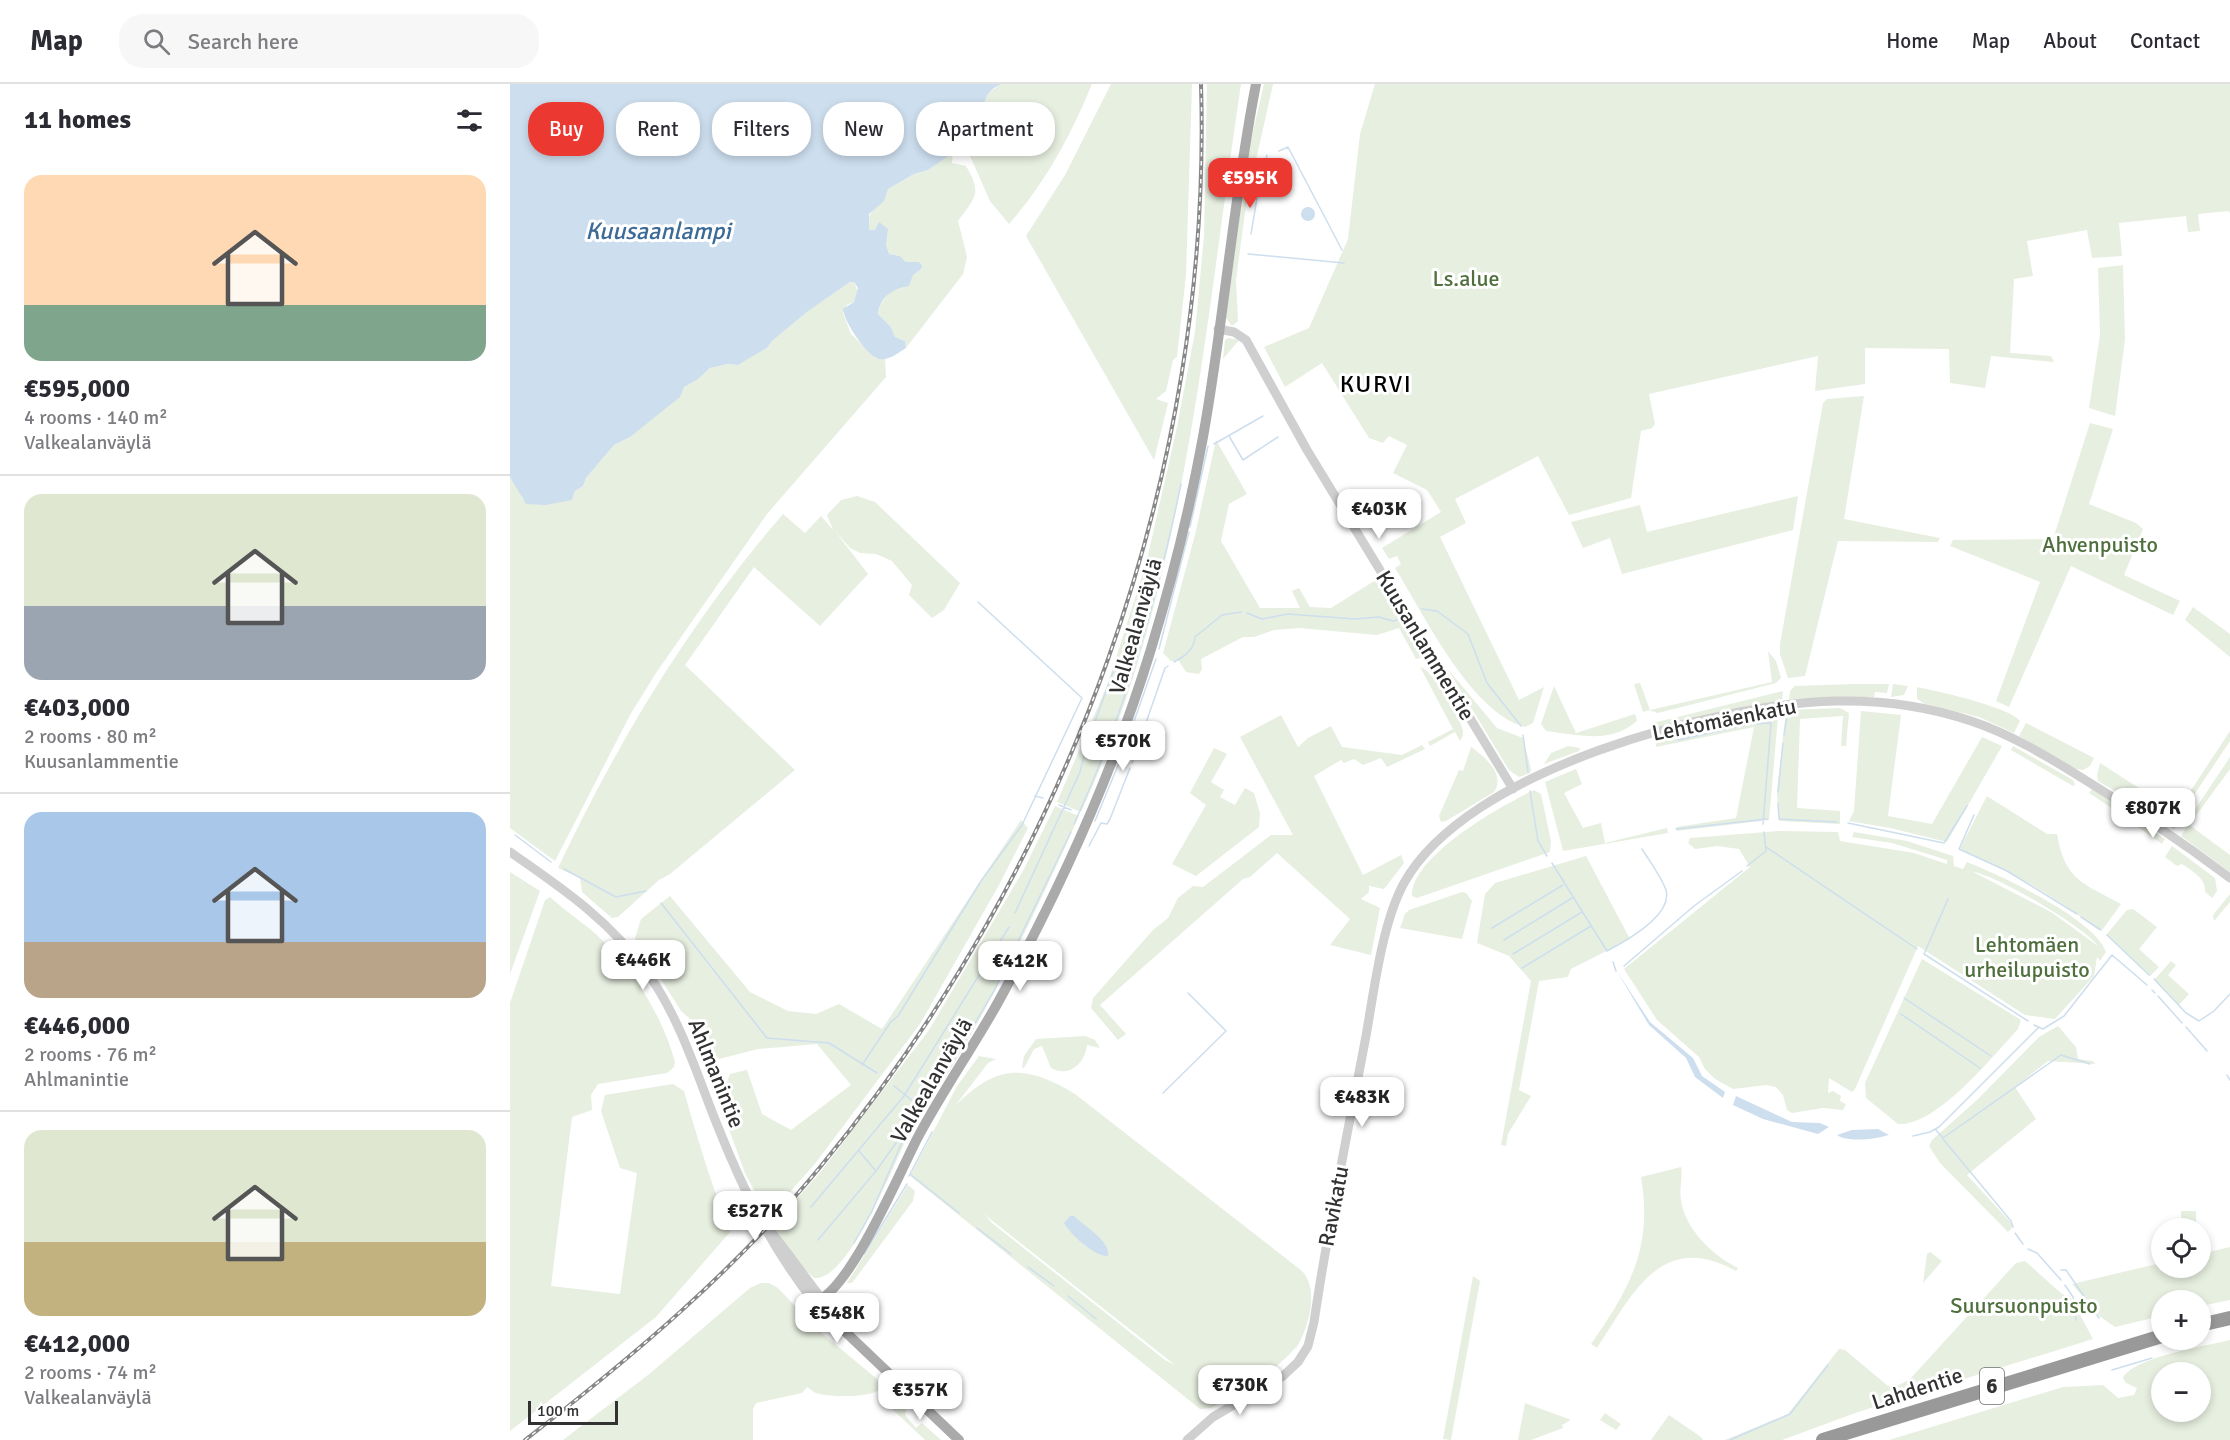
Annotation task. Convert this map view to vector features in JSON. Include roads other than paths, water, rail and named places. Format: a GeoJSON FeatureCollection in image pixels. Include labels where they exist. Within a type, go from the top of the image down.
{"type":"FeatureCollection","features":[{"type":"Feature","properties":{"kind":"highway"},"geometry":{"type":"LineString","coordinates":[[2211,1322],[2230,1318]]}},
{"type":"Feature","properties":{"kind":"highway","name":"Lahdentie"},"geometry":{"type":"LineString","coordinates":[[1823,1440],[2151,1339]]}},
{"type":"Feature","properties":{"kind":"main road","name":"Valkealanväylä"},"geometry":{"type":"LineString","coordinates":[[818,1298],[866,1236],[889,1201],[920,1134],[996,1006],[1066,872],[1112,761],[1151,650],[1178,551],[1203,437],[1256,84]]}},
{"type":"Feature","properties":{"kind":"main road","name":"Ahlmanintie"},"geometry":{"type":"LineString","coordinates":[[818,1298],[838,1327],[881,1364],[959,1440]]}},
{"type":"Feature","properties":{"kind":"street","name":"Kuusanlammentie"},"geometry":{"type":"LineString","coordinates":[[1218,329],[1234,332],[1246,340],[1307,450],[1513,789]]}},
{"type":"Feature","properties":{"kind":"street","name":"Lehtomäenkatu"},"geometry":{"type":"LineString","coordinates":[[1421,858],[1453,828],[1513,789],[1564,764],[1636,737],[1747,710],[1834,701],[1910,704],[1974,722],[2026,745],[2128,806],[2230,878]]}},
{"type":"Feature","properties":{"kind":"street","name":"Ahlmanintie"},"geometry":{"type":"LineString","coordinates":[[510,852],[591,909],[615,933],[650,976],[684,1039],[732,1161],[777,1239],[818,1298]]}},
{"type":"Feature","properties":{"kind":"street","name":"Ravikatu"},"geometry":{"type":"LineString","coordinates":[[1187,1440],[1213,1417],[1283,1376],[1298,1362],[1310,1338],[1349,1122],[1390,920],[1400,891],[1421,858]]}},
{"type":"Feature","properties":{"kind":"water","name":"Kuusaanlampi"},"geometry":{"type":"Polygon","coordinates":[[[510,84],[1001,84],[992,90],[986,102],[916,102],[916,156],[948,156],[928,170],[914,174],[888,189],[884,201],[869,214],[869,230],[875,230],[879,222],[888,229],[886,244],[889,254],[900,256],[906,262],[919,262],[922,266],[913,275],[909,286],[888,294],[879,308],[878,314],[891,327],[895,337],[905,341],[906,348],[886,359],[879,359],[868,352],[844,315],[843,309],[854,302],[858,288],[854,282],[850,282],[807,312],[772,341],[767,348],[738,365],[728,364],[710,368],[697,380],[684,387],[680,397],[630,437],[614,445],[586,478],[583,486],[575,491],[572,500],[545,505],[526,504],[510,477],[510,84]]]}},
{"type":"Feature","properties":{"kind":"water"},"geometry":{"type":"Polygon","coordinates":[[[1308,207],[1313,209],[1315,214],[1313,219],[1308,221],[1303,219],[1301,214],[1303,209],[1308,207]]]}},
{"type":"Feature","properties":{"kind":"water"},"geometry":{"type":"Polygon","coordinates":[[[1616,970],[1650,1022],[1693,1058],[1702,1076],[1725,1092],[1723,1098],[1695,1077],[1686,1058],[1649,1025],[1616,970]]]}},
{"type":"Feature","properties":{"kind":"water"},"geometry":{"type":"Polygon","coordinates":[[[1736,1096],[1792,1122],[1820,1123],[1829,1127],[1818,1134],[1763,1119],[1733,1105],[1736,1096]]]}},
{"type":"Feature","properties":{"kind":"water"},"geometry":{"type":"Polygon","coordinates":[[[1878,1129],[1889,1135],[1855,1140],[1837,1135],[1852,1130],[1878,1129]]]}},
{"type":"Feature","properties":{"kind":"water"},"geometry":{"type":"Polygon","coordinates":[[[1070,1216],[1074,1216],[1101,1239],[1108,1250],[1108,1256],[1096,1253],[1072,1233],[1064,1223],[1070,1216]]]}},
{"type":"Feature","properties":{"kind":"waterway"},"geometry":{"type":"LineString","coordinates":[[1279,151],[1288,147],[1342,250]]}},
{"type":"Feature","properties":{"kind":"waterway"},"geometry":{"type":"LineString","coordinates":[[1260,184],[1267,155]]}},
{"type":"Feature","properties":{"kind":"waterway"},"geometry":{"type":"LineString","coordinates":[[1251,234],[1258,192]]}},
{"type":"Feature","properties":{"kind":"waterway"},"geometry":{"type":"LineString","coordinates":[[1248,254],[1344,263]]}},
{"type":"Feature","properties":{"kind":"waterway"},"geometry":{"type":"LineString","coordinates":[[1214,444],[1263,416]]}},
{"type":"Feature","properties":{"kind":"waterway"},"geometry":{"type":"LineString","coordinates":[[1229,436],[1243,460],[1278,437]]}},
{"type":"Feature","properties":{"kind":"waterway"},"geometry":{"type":"LineString","coordinates":[[1190,527],[1208,446]]}},
{"type":"Feature","properties":{"kind":"waterway"},"geometry":{"type":"LineString","coordinates":[[1074,824],[1124,700],[1150,614],[1181,484]]}},
{"type":"Feature","properties":{"kind":"waterway"},"geometry":{"type":"LineString","coordinates":[[1159,649],[1189,532]]}},
{"type":"Feature","properties":{"kind":"waterway"},"geometry":{"type":"LineString","coordinates":[[862,1065],[890,1023],[898,1016],[981,881],[1022,825],[1082,698],[978,602]]}},
{"type":"Feature","properties":{"kind":"waterway"},"geometry":{"type":"LineString","coordinates":[[1422,609],[1437,611],[1468,634],[1487,683],[1521,726]]}},
{"type":"Feature","properties":{"kind":"waterway"},"geometry":{"type":"LineString","coordinates":[[1174,662],[1188,652],[1193,646],[1195,637],[1222,615],[1241,612]]}},
{"type":"Feature","properties":{"kind":"waterway"},"geometry":{"type":"LineString","coordinates":[[1247,613],[1262,619],[1288,614],[1355,619],[1379,617],[1393,621],[1401,619]]}},
{"type":"Feature","properties":{"kind":"waterway"},"geometry":{"type":"LineString","coordinates":[[1121,758],[1156,659]]}},
{"type":"Feature","properties":{"kind":"waterway"},"geometry":{"type":"LineString","coordinates":[[1132,763],[1165,668],[1168,666]]}},
{"type":"Feature","properties":{"kind":"waterway"},"geometry":{"type":"LineString","coordinates":[[1015,913],[1080,772],[1088,741],[1113,672]]}},
{"type":"Feature","properties":{"kind":"waterway"},"geometry":{"type":"LineString","coordinates":[[1784,735],[1787,716]]}},
{"type":"Feature","properties":{"kind":"waterway"},"geometry":{"type":"LineString","coordinates":[[1678,740],[1751,724],[1771,723],[1763,824]]}},
{"type":"Feature","properties":{"kind":"waterway"},"geometry":{"type":"LineString","coordinates":[[1523,735],[1528,772]]}},
{"type":"Feature","properties":{"kind":"waterway"},"geometry":{"type":"LineString","coordinates":[[1778,792],[1783,743]]}},
{"type":"Feature","properties":{"kind":"waterway"},"geometry":{"type":"LineString","coordinates":[[1095,821],[1119,763]]}},
{"type":"Feature","properties":{"kind":"waterway"},"geometry":{"type":"LineString","coordinates":[[1089,846],[1101,823],[1107,824],[1110,819],[1130,768]]}},
{"type":"Feature","properties":{"kind":"waterway"},"geometry":{"type":"LineString","coordinates":[[1530,791],[1538,841],[1547,856]]}},
{"type":"Feature","properties":{"kind":"waterway"},"geometry":{"type":"LineString","coordinates":[[1035,796],[1043,798]]}},
{"type":"Feature","properties":{"kind":"waterway"},"geometry":{"type":"LineString","coordinates":[[1778,803],[1779,819],[1837,822]]}},
{"type":"Feature","properties":{"kind":"waterway"},"geometry":{"type":"LineString","coordinates":[[1059,805],[1071,810]]}},
{"type":"Feature","properties":{"kind":"waterway"},"geometry":{"type":"LineString","coordinates":[[1848,823],[1944,843],[1967,806]]}},
{"type":"Feature","properties":{"kind":"waterway"},"geometry":{"type":"LineString","coordinates":[[1974,815],[1959,849],[2007,871],[2077,914]]}},
{"type":"Feature","properties":{"kind":"waterway"},"geometry":{"type":"LineString","coordinates":[[1676,829],[1767,819]]}},
{"type":"Feature","properties":{"kind":"waterway"},"geometry":{"type":"LineString","coordinates":[[818,1240],[876,1171],[943,1077],[994,991],[1071,832]]}},
{"type":"Feature","properties":{"kind":"waterway"},"geometry":{"type":"LineString","coordinates":[[1747,866],[1766,851],[1764,832]]}},
{"type":"Feature","properties":{"kind":"waterway"},"geometry":{"type":"LineString","coordinates":[[515,835],[551,862]]}},
{"type":"Feature","properties":{"kind":"waterway"},"geometry":{"type":"LineString","coordinates":[[1766,847],[1917,949]]}},
{"type":"Feature","properties":{"kind":"waterway"},"geometry":{"type":"LineString","coordinates":[[1552,863],[1607,951],[1646,926],[1662,909],[1666,899],[1664,885],[1642,849]]}},
{"type":"Feature","properties":{"kind":"waterway"},"geometry":{"type":"LineString","coordinates":[[564,869],[616,897],[646,891]]}},
{"type":"Feature","properties":{"kind":"waterway"},"geometry":{"type":"LineString","coordinates":[[1624,966],[1694,906],[1742,871]]}},
{"type":"Feature","properties":{"kind":"waterway"},"geometry":{"type":"LineString","coordinates":[[1492,928],[1563,885]]}},
{"type":"Feature","properties":{"kind":"waterway"},"geometry":{"type":"LineString","coordinates":[[1504,940],[1572,898]]}},
{"type":"Feature","properties":{"kind":"waterway"},"geometry":{"type":"LineString","coordinates":[[1948,899],[1924,954],[2028,1021]]}},
{"type":"Feature","properties":{"kind":"waterway"},"geometry":{"type":"LineString","coordinates":[[661,903],[767,1038],[829,1043],[877,1073]]}},
{"type":"Feature","properties":{"kind":"waterway"},"geometry":{"type":"LineString","coordinates":[[1513,954],[1582,912]]}},
{"type":"Feature","properties":{"kind":"waterway"},"geometry":{"type":"LineString","coordinates":[[2081,917],[2101,930]]}},
{"type":"Feature","properties":{"kind":"waterway"},"geometry":{"type":"LineString","coordinates":[[1522,968],[1591,926]]}},
{"type":"Feature","properties":{"kind":"waterway"},"geometry":{"type":"LineString","coordinates":[[811,1207],[904,1096],[1009,927]]}},
{"type":"Feature","properties":{"kind":"waterway"},"geometry":{"type":"LineString","coordinates":[[2107,935],[2149,975]]}},
{"type":"Feature","properties":{"kind":"waterway"},"geometry":{"type":"LineString","coordinates":[[2034,1025],[2043,1029],[2064,1016],[2112,955],[2147,985]]}},
{"type":"Feature","properties":{"kind":"waterway"},"geometry":{"type":"LineString","coordinates":[[1613,962],[1616,971]]}},
{"type":"Feature","properties":{"kind":"waterway"},"geometry":{"type":"LineString","coordinates":[[2154,979],[2186,1013],[2199,1021],[2214,1011],[2230,994]]}},
{"type":"Feature","properties":{"kind":"waterway"},"geometry":{"type":"LineString","coordinates":[[2152,990],[2155,993]]}},
{"type":"Feature","properties":{"kind":"waterway"},"geometry":{"type":"LineString","coordinates":[[1163,1093],[1226,1031],[1188,993]]}},
{"type":"Feature","properties":{"kind":"waterway"},"geometry":{"type":"LineString","coordinates":[[2158,996],[2182,1023]]}},
{"type":"Feature","properties":{"kind":"waterway"},"geometry":{"type":"LineString","coordinates":[[1904,998],[1991,1056]]}},
{"type":"Feature","properties":{"kind":"waterway"},"geometry":{"type":"LineString","coordinates":[[1901,1014],[1980,1068]]}},
{"type":"Feature","properties":{"kind":"waterway"},"geometry":{"type":"LineString","coordinates":[[2186,1027],[2207,1051]]}},
{"type":"Feature","properties":{"kind":"waterway"},"geometry":{"type":"LineString","coordinates":[[1913,1136],[1939,1127],[2038,1028]]}},
{"type":"Feature","properties":{"kind":"waterway"},"geometry":{"type":"LineString","coordinates":[[1936,1130],[1943,1138],[2061,1055],[2090,1064]]}},
{"type":"Feature","properties":{"kind":"waterway"},"geometry":{"type":"LineString","coordinates":[[2227,1075],[2230,1080]]}},
{"type":"Feature","properties":{"kind":"waterway"},"geometry":{"type":"LineString","coordinates":[[894,1086],[919,1106]]}},
{"type":"Feature","properties":{"kind":"waterway"},"geometry":{"type":"LineString","coordinates":[[909,1176],[932,1132]]}},
{"type":"Feature","properties":{"kind":"waterway"},"geometry":{"type":"LineString","coordinates":[[854,1243],[872,1211],[906,1133]]}},
{"type":"Feature","properties":{"kind":"waterway"},"geometry":{"type":"LineString","coordinates":[[1943,1139],[2011,1221],[2013,1227]]}},
{"type":"Feature","properties":{"kind":"waterway"},"geometry":{"type":"LineString","coordinates":[[859,1151],[875,1170]]}},
{"type":"Feature","properties":{"kind":"waterway"},"geometry":{"type":"LineString","coordinates":[[910,1174],[959,1213]]}},
{"type":"Feature","properties":{"kind":"waterway"},"geometry":{"type":"LineString","coordinates":[[864,1254],[907,1184]]}},
{"type":"Feature","properties":{"kind":"waterway"},"geometry":{"type":"LineString","coordinates":[[977,1228],[1011,1254]]}},
{"type":"Feature","properties":{"kind":"waterway"},"geometry":{"type":"LineString","coordinates":[[2015,1233],[2023,1244]]}},
{"type":"Feature","properties":{"kind":"waterway"},"geometry":{"type":"LineString","coordinates":[[2028,1249],[2037,1253],[2061,1280]]}},
{"type":"Feature","properties":{"kind":"waterway"},"geometry":{"type":"LineString","coordinates":[[1028,1267],[1054,1286]]}},
{"type":"Feature","properties":{"kind":"waterway"},"geometry":{"type":"LineString","coordinates":[[2061,1270],[2066,1270],[2099,1318]]}},
{"type":"Feature","properties":{"kind":"waterway"},"geometry":{"type":"LineString","coordinates":[[2065,1285],[2073,1297],[2076,1320]]}},
{"type":"Feature","properties":{"kind":"waterway"},"geometry":{"type":"LineString","coordinates":[[1068,1296],[1096,1319]]}},
{"type":"Feature","properties":{"kind":"waterway"},"geometry":{"type":"LineString","coordinates":[[2112,1370],[2152,1358]]}},
{"type":"Feature","properties":{"kind":"waterway"},"geometry":{"type":"LineString","coordinates":[[1730,1440],[1790,1414],[1828,1365]]}},
{"type":"Feature","properties":{"kind":"railway"},"geometry":{"type":"LineString","coordinates":[[525,1440],[643,1345],[718,1277],[788,1205],[821,1166],[909,1049],[986,925],[1053,795],[1108,659],[1151,519],[1181,375],[1198,230],[1201,84]]}},
{"type":"Feature","properties":{"kind":"district","name":"KURVI"},"geometry":{"type":"Point","coordinates":[1376,384]}},
{"type":"Feature","properties":{"kind":"park label","name":"Ls.alue"},"geometry":{"type":"Point","coordinates":[1466,278]}},
{"type":"Feature","properties":{"kind":"park label","name":"Ahvenpuisto"},"geometry":{"type":"Point","coordinates":[2100,544]}},
{"type":"Feature","properties":{"kind":"park label","name":"Lehtomäen urheilupuisto"},"geometry":{"type":"Point","coordinates":[2027,956]}},
{"type":"Feature","properties":{"kind":"park label","name":"Suursuonpuisto"},"geometry":{"type":"Point","coordinates":[2024,1305]}}]}
